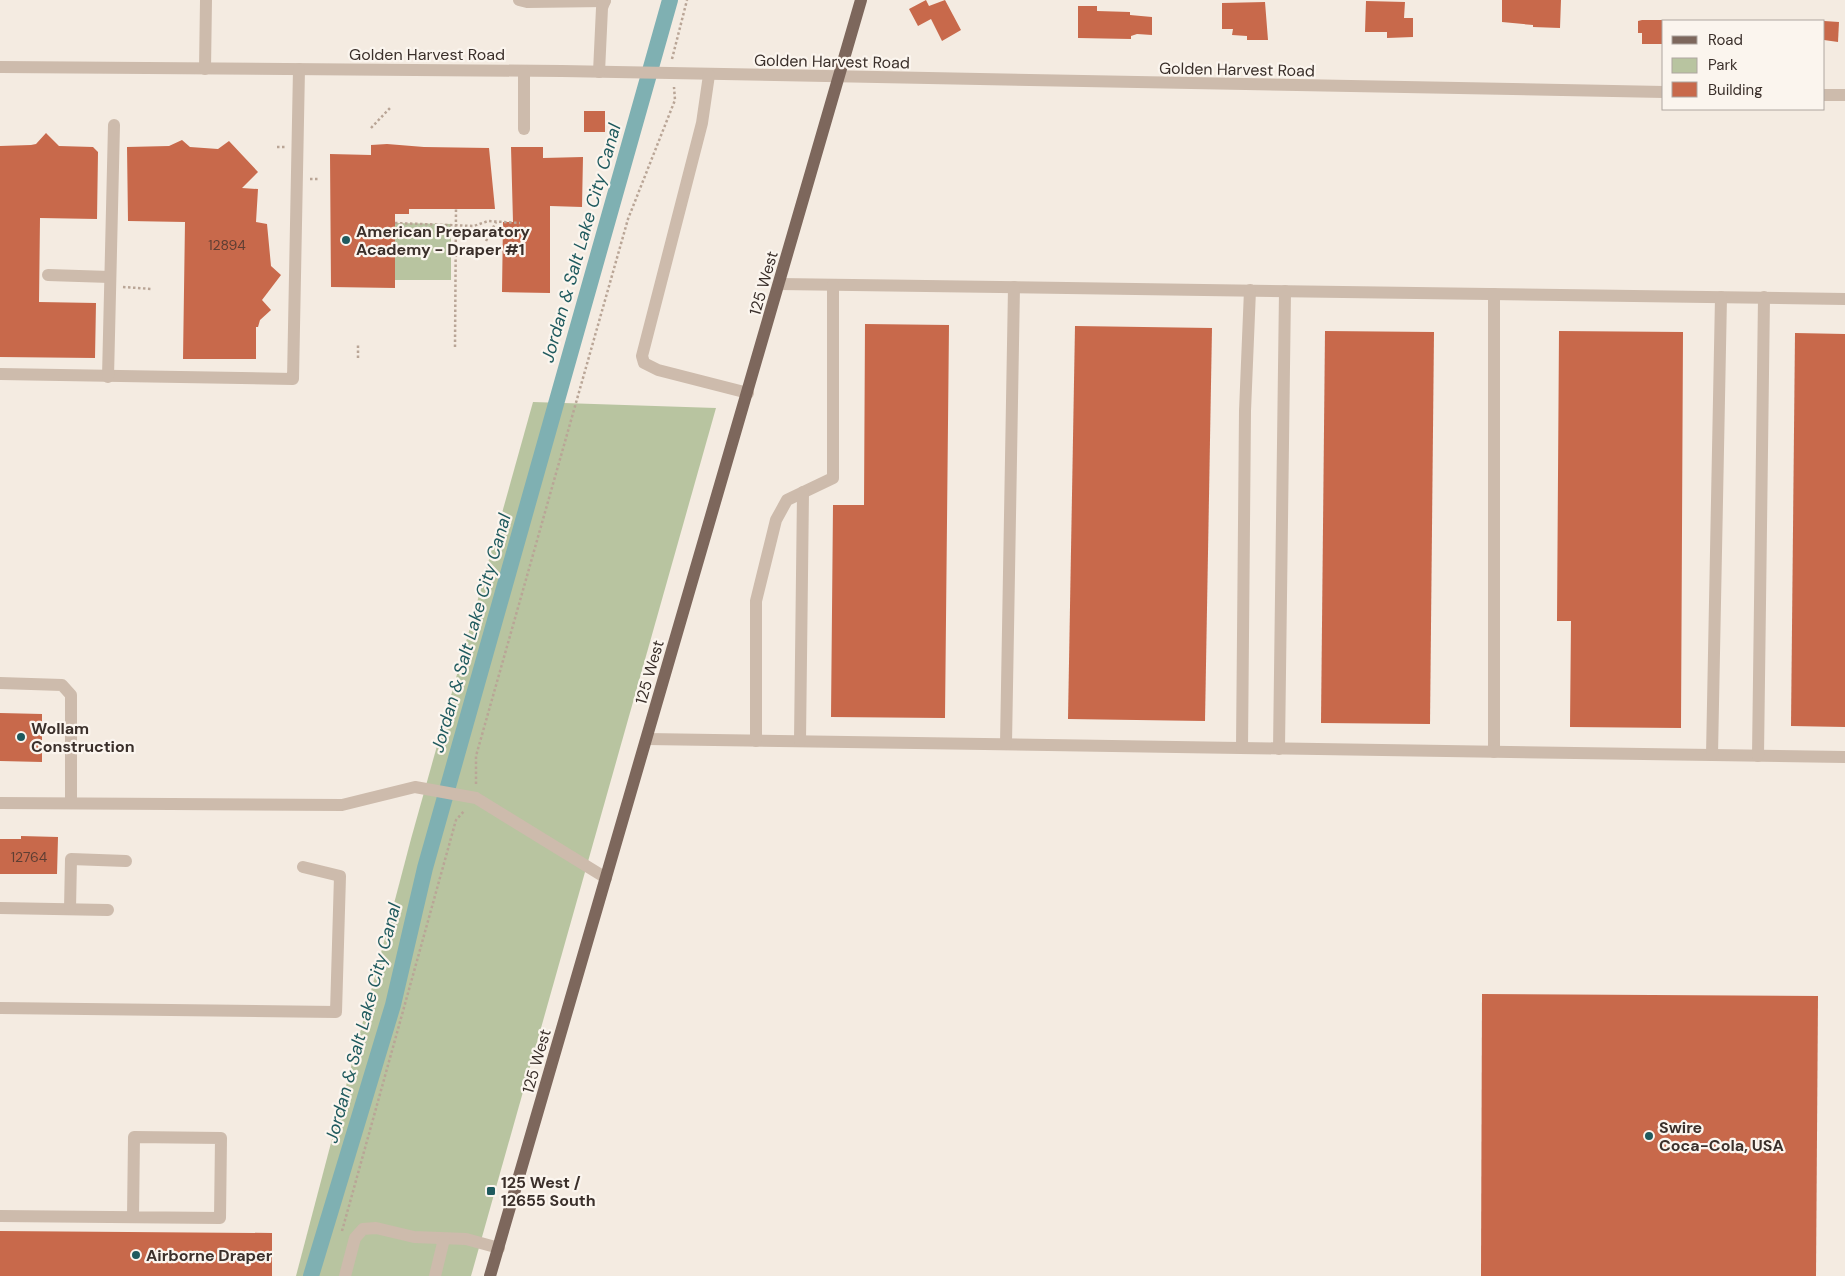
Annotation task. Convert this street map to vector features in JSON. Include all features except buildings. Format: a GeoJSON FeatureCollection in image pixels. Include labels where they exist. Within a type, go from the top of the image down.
{"type":"FeatureCollection","features":[{"type":"Feature","properties":{"kind":"main road","name":"125 West"},"geometry":{"type":"LineString","coordinates":[[490,1276],[840,78],[861,0]]}},
{"type":"Feature","properties":{"kind":"street"},"geometry":{"type":"LineString","coordinates":[[205,69],[206,0]]}},
{"type":"Feature","properties":{"kind":"street"},"geometry":{"type":"LineString","coordinates":[[519,0],[527,2],[605,0],[602,8],[599,72]]}},
{"type":"Feature","properties":{"kind":"street","name":"Golden Harvest Road"},"geometry":{"type":"LineString","coordinates":[[0,66],[599,72],[1662,92]]}},
{"type":"Feature","properties":{"kind":"street"},"geometry":{"type":"LineString","coordinates":[[0,374],[108,377],[293,378],[299,70]]}},
{"type":"Feature","properties":{"kind":"street"},"geometry":{"type":"LineString","coordinates":[[524,71],[524,129]]}},
{"type":"Feature","properties":{"kind":"street"},"geometry":{"type":"LineString","coordinates":[[709,75],[702,122],[642,356],[644,362],[658,370],[748,393]]}},
{"type":"Feature","properties":{"kind":"street"},"geometry":{"type":"LineString","coordinates":[[1825,95],[1845,95]]}},
{"type":"Feature","properties":{"kind":"street"},"geometry":{"type":"LineString","coordinates":[[108,377],[114,125]]}},
{"type":"Feature","properties":{"kind":"street"},"geometry":{"type":"LineString","coordinates":[[48,275],[110,282]]}},
{"type":"Feature","properties":{"kind":"street"},"geometry":{"type":"LineString","coordinates":[[779,284],[1845,298]]}},
{"type":"Feature","properties":{"kind":"street"},"geometry":{"type":"LineString","coordinates":[[756,741],[756,601],[776,520],[787,500],[833,478],[833,285]]}},
{"type":"Feature","properties":{"kind":"street"},"geometry":{"type":"LineString","coordinates":[[1006,744],[1014,287]]}},
{"type":"Feature","properties":{"kind":"street"},"geometry":{"type":"LineString","coordinates":[[1242,748],[1245,411],[1250,290]]}},
{"type":"Feature","properties":{"kind":"street"},"geometry":{"type":"LineString","coordinates":[[1279,749],[1285,291]]}},
{"type":"Feature","properties":{"kind":"street"},"geometry":{"type":"LineString","coordinates":[[1494,294],[1494,752]]}},
{"type":"Feature","properties":{"kind":"street"},"geometry":{"type":"LineString","coordinates":[[1712,755],[1721,297]]}},
{"type":"Feature","properties":{"kind":"street"},"geometry":{"type":"LineString","coordinates":[[1758,756],[1764,297]]}},
{"type":"Feature","properties":{"kind":"street"},"geometry":{"type":"LineString","coordinates":[[800,741],[803,492]]}},
{"type":"Feature","properties":{"kind":"street"},"geometry":{"type":"LineString","coordinates":[[0,683],[62,685],[71,695],[71,803]]}},
{"type":"Feature","properties":{"kind":"street"},"geometry":{"type":"LineString","coordinates":[[647,739],[1845,757]]}},
{"type":"Feature","properties":{"kind":"street"},"geometry":{"type":"LineString","coordinates":[[0,803],[342,805],[415,787],[473,797],[606,878]]}},
{"type":"Feature","properties":{"kind":"street"},"geometry":{"type":"LineString","coordinates":[[70,910],[70,859],[126,861]]}},
{"type":"Feature","properties":{"kind":"street"},"geometry":{"type":"LineString","coordinates":[[0,1008],[336,1012],[340,876],[303,867]]}},
{"type":"Feature","properties":{"kind":"street"},"geometry":{"type":"LineString","coordinates":[[0,908],[108,910]]}},
{"type":"Feature","properties":{"kind":"street"},"geometry":{"type":"LineString","coordinates":[[0,1216],[220,1218],[221,1138],[134,1137],[133,1217]]}},
{"type":"Feature","properties":{"kind":"street"},"geometry":{"type":"LineString","coordinates":[[345,1276],[355,1238],[363,1229],[376,1228],[414,1237],[466,1239],[499,1248]]}},
{"type":"Feature","properties":{"kind":"street"},"geometry":{"type":"LineString","coordinates":[[435,1276],[444,1239]]}},
{"type":"Feature","properties":{"kind":"path"},"geometry":{"type":"LineString","coordinates":[[340,1239],[456,820],[473,797],[476,756],[628,219],[674,100],[669,74],[671,57],[687,0]]}},
{"type":"Feature","properties":{"kind":"path"},"geometry":{"type":"LineString","coordinates":[[371,128],[390,108]]}},
{"type":"Feature","properties":{"kind":"path"},"geometry":{"type":"LineString","coordinates":[[455,347],[456,208]]}},
{"type":"Feature","properties":{"kind":"path"},"geometry":{"type":"LineString","coordinates":[[395,223],[474,226],[488,222],[520,223]]}},
{"type":"Feature","properties":{"kind":"path"},"geometry":{"type":"LineString","coordinates":[[486,241],[496,222]]}},
{"type":"Feature","properties":{"kind":"path"},"geometry":{"type":"LineString","coordinates":[[110,282],[152,289]]}},
{"type":"Feature","properties":{"kind":"path"},"geometry":{"type":"LineString","coordinates":[[358,344],[358,358]]}},
{"type":"Feature","properties":{"kind":"green space"},"geometry":{"type":"Polygon","coordinates":[[[395,223],[451,224],[451,280],[394,280],[395,223]]]}},
{"type":"Feature","properties":{"kind":"green space"},"geometry":{"type":"Polygon","coordinates":[[[533,402],[716,408],[471,1276],[296,1276],[411,839],[533,402]]]}},
{"type":"Feature","properties":{"kind":"waterway","name":"Jordan & Salt Lake City Canal"},"geometry":{"type":"LineString","coordinates":[[311,1276],[393,1005],[425,868],[670,0]]}},
{"type":"Feature","properties":{"kind":"place","name":"American Preparatory Academy - Draper #1"},"geometry":{"type":"Point","coordinates":[346,240]}},
{"type":"Feature","properties":{"kind":"place","name":"Wollam Construction"},"geometry":{"type":"Point","coordinates":[21,737]}},
{"type":"Feature","properties":{"kind":"place","name":"Swire Coca-Cola, USA"},"geometry":{"type":"Point","coordinates":[1649,1136]}},
{"type":"Feature","properties":{"kind":"place","name":"125 West / 12655 South"},"geometry":{"type":"Point","coordinates":[491,1191]}},
{"type":"Feature","properties":{"kind":"place","name":"Airborne Draper"},"geometry":{"type":"Point","coordinates":[136,1255]}}]}
